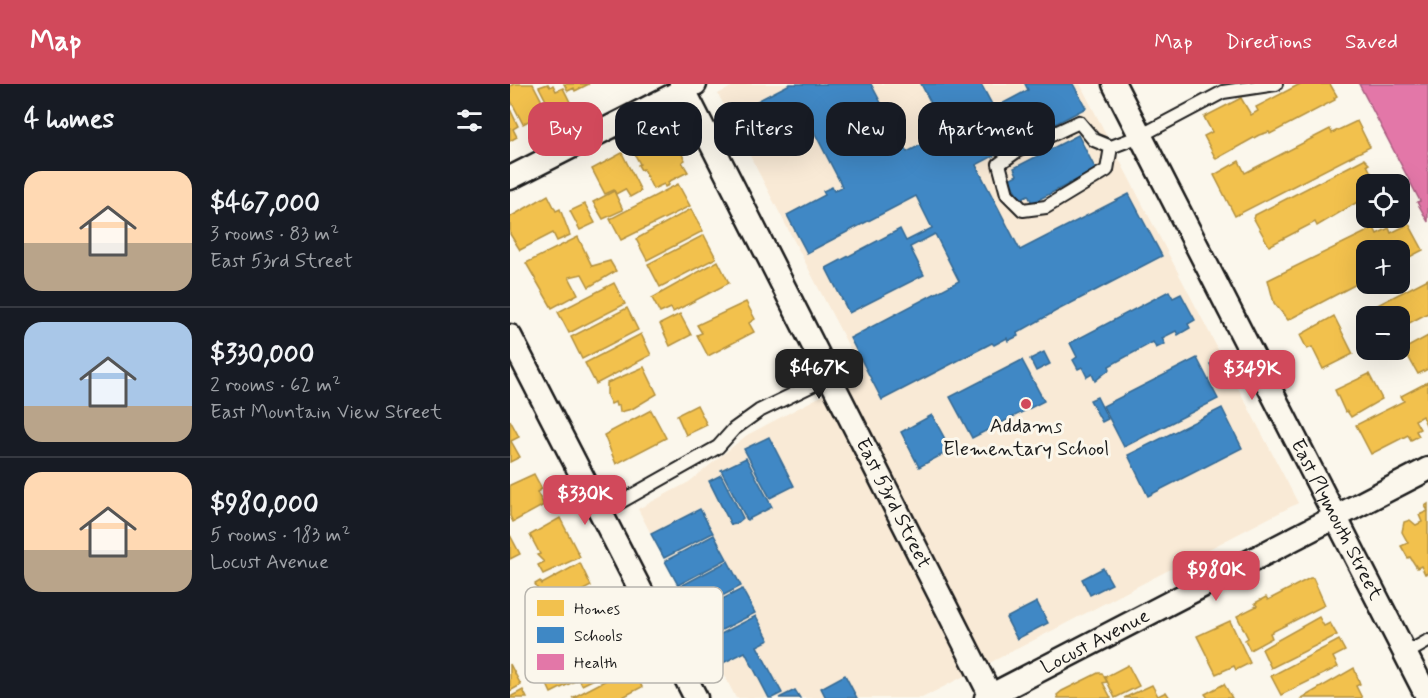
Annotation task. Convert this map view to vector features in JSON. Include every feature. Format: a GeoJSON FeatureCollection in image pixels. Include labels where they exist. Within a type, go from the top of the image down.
{"type":"FeatureCollection","features":[{"type":"Feature","properties":{"kind":"street","name":"East Plymouth Street"},"geometry":{"type":"LineString","coordinates":[[1113,84],[1428,698]]}},
{"type":"Feature","properties":{"kind":"street"},"geometry":{"type":"LineString","coordinates":[[510,178],[687,86]]}},
{"type":"Feature","properties":{"kind":"street","name":"East 53rd Street"},"geometry":{"type":"LineString","coordinates":[[687,86],[990,697]]}},
{"type":"Feature","properties":{"kind":"street"},"geometry":{"type":"LineString","coordinates":[[510,336],[639,587]]}},
{"type":"Feature","properties":{"kind":"street","name":"Locust Avenue"},"geometry":{"type":"LineString","coordinates":[[990,697],[1428,469]]}},
{"type":"Feature","properties":{"kind":"street"},"geometry":{"type":"LineString","coordinates":[[688,683],[696,698]]}},
{"type":"Feature","properties":{"kind":"lane"},"geometry":{"type":"LineString","coordinates":[[1111,147],[1107,170],[1046,207],[1023,210],[1007,194],[999,164],[1017,151],[1079,122],[1094,140],[1111,147],[1140,136],[1223,92],[1276,84]]}},
{"type":"Feature","properties":{"kind":"lane"},"geometry":{"type":"LineString","coordinates":[[601,513],[718,447],[735,429],[759,411],[830,377]]}},
{"type":"Feature","properties":{"kind":"lane"},"geometry":{"type":"LineString","coordinates":[[1406,654],[1428,641]]}},
{"type":"Feature","properties":{"kind":"shaded area","name":"Addams Elementary School"},"geometry":{"type":"Polygon","coordinates":[[[737,84],[1080,84],[1298,503],[922,698],[736,698],[723,673],[723,587],[678,587],[638,509],[689,482],[747,435],[863,374],[750,156],[814,156],[814,102],[722,102],[718,94],[737,84]]]}},
{"type":"Feature","properties":{"kind":"building: Homes"},"geometry":{"type":"Polygon","coordinates":[[[533,84],[542,102],[528,102],[528,121],[523,124],[510,99],[510,86],[533,84]]]}},
{"type":"Feature","properties":{"kind":"building: Homes"},"geometry":{"type":"Polygon","coordinates":[[[548,84],[550,87],[553,85],[556,91],[563,88],[570,102],[547,102],[539,87],[548,84]]]}},
{"type":"Feature","properties":{"kind":"building: Homes"},"geometry":{"type":"Polygon","coordinates":[[[564,84],[589,84],[575,91],[574,88],[568,91],[564,84]]]}},
{"type":"Feature","properties":{"kind":"building: Homes"},"geometry":{"type":"Polygon","coordinates":[[[1300,84],[1330,84],[1337,96],[1335,100],[1270,134],[1269,132],[1259,135],[1216,159],[1204,136],[1212,132],[1204,117],[1241,98],[1251,115],[1258,111],[1256,107],[1300,84]]]}},
{"type":"Feature","properties":{"kind":"building: Homes"},"geometry":{"type":"Polygon","coordinates":[[[510,109],[518,126],[513,129],[517,137],[510,141],[510,109]]]}},
{"type":"Feature","properties":{"kind":"building: Homes"},"geometry":{"type":"Polygon","coordinates":[[[1357,121],[1370,147],[1235,216],[1214,175],[1239,161],[1245,173],[1330,129],[1332,133],[1357,121]]]}},
{"type":"Feature","properties":{"kind":"building: Homes"},"geometry":{"type":"Polygon","coordinates":[[[616,156],[624,156],[641,191],[630,197],[625,189],[616,194],[614,190],[605,194],[592,169],[616,156]]]}},
{"type":"Feature","properties":{"kind":"building: Homes"},"geometry":{"type":"Polygon","coordinates":[[[636,156],[683,156],[685,160],[682,162],[688,172],[668,182],[669,185],[665,187],[664,184],[653,189],[643,169],[641,170],[638,165],[640,164],[636,156]]]}},
{"type":"Feature","properties":{"kind":"building: Homes"},"geometry":{"type":"Polygon","coordinates":[[[1364,159],[1369,164],[1367,165],[1372,174],[1356,174],[1356,203],[1317,226],[1315,222],[1269,246],[1254,219],[1255,215],[1364,159]]]}},
{"type":"Feature","properties":{"kind":"building: Homes"},"geometry":{"type":"Polygon","coordinates":[[[678,184],[690,206],[621,240],[610,219],[678,184]]]}},
{"type":"Feature","properties":{"kind":"building: Homes"},"geometry":{"type":"Polygon","coordinates":[[[614,191],[623,210],[603,219],[593,202],[614,191]]]}},
{"type":"Feature","properties":{"kind":"building: Homes"},"geometry":{"type":"Polygon","coordinates":[[[548,195],[556,211],[560,209],[570,235],[557,241],[553,233],[520,250],[510,234],[510,217],[548,195]]]}},
{"type":"Feature","properties":{"kind":"building: Homes"},"geometry":{"type":"Polygon","coordinates":[[[585,204],[595,223],[580,230],[570,211],[585,204]]]}},
{"type":"Feature","properties":{"kind":"building: Homes"},"geometry":{"type":"Polygon","coordinates":[[[691,209],[703,231],[647,260],[636,239],[691,209]]]}},
{"type":"Feature","properties":{"kind":"building: Homes"},"geometry":{"type":"Polygon","coordinates":[[[1410,226],[1423,250],[1410,257],[1410,240],[1356,240],[1356,284],[1288,320],[1274,303],[1268,280],[1374,228],[1377,234],[1389,228],[1391,233],[1401,228],[1410,228],[1410,226]]]}},
{"type":"Feature","properties":{"kind":"building: Homes"},"geometry":{"type":"Polygon","coordinates":[[[704,235],[716,258],[660,287],[648,264],[704,235]]]}},
{"type":"Feature","properties":{"kind":"building: Homes"},"geometry":{"type":"Polygon","coordinates":[[[578,237],[592,266],[610,261],[616,271],[589,287],[582,274],[569,277],[578,294],[552,308],[526,263],[578,237]]]}},
{"type":"Feature","properties":{"kind":"building: Homes"},"geometry":{"type":"Polygon","coordinates":[[[718,261],[729,283],[673,312],[671,308],[660,313],[652,298],[718,261]]]}},
{"type":"Feature","properties":{"kind":"building: Homes"},"geometry":{"type":"Polygon","coordinates":[[[1428,279],[1428,313],[1410,323],[1410,306],[1376,306],[1399,294],[1410,294],[1410,288],[1428,279]]]}},
{"type":"Feature","properties":{"kind":"building: Homes"},"geometry":{"type":"Polygon","coordinates":[[[614,283],[625,304],[569,333],[558,312],[614,283]]]}},
{"type":"Feature","properties":{"kind":"building: Homes"},"geometry":{"type":"Polygon","coordinates":[[[746,302],[755,319],[749,323],[754,332],[708,356],[697,335],[702,333],[697,325],[746,302]]]}},
{"type":"Feature","properties":{"kind":"building: Homes"},"geometry":{"type":"Polygon","coordinates":[[[627,308],[638,330],[582,359],[571,337],[627,308]]]}},
{"type":"Feature","properties":{"kind":"building: Homes"},"geometry":{"type":"Polygon","coordinates":[[[680,314],[691,335],[670,346],[660,324],[680,314]]]}},
{"type":"Feature","properties":{"kind":"building: Homes"},"geometry":{"type":"Polygon","coordinates":[[[1334,316],[1353,354],[1323,369],[1312,347],[1307,349],[1300,335],[1334,316]]]}},
{"type":"Feature","properties":{"kind":"building: Homes"},"geometry":{"type":"Polygon","coordinates":[[[641,334],[651,355],[596,384],[585,363],[641,334]]]}},
{"type":"Feature","properties":{"kind":"building: Homes"},"geometry":{"type":"Polygon","coordinates":[[[1428,336],[1428,369],[1418,374],[1410,360],[1410,346],[1428,336]]]}},
{"type":"Feature","properties":{"kind":"building: Homes"},"geometry":{"type":"Polygon","coordinates":[[[644,367],[657,394],[632,409],[620,412],[619,405],[616,406],[615,402],[611,404],[607,396],[607,383],[644,367]]]}},
{"type":"Feature","properties":{"kind":"building: Homes"},"geometry":{"type":"Polygon","coordinates":[[[1369,374],[1382,399],[1351,417],[1347,411],[1345,412],[1335,390],[1369,374]]]}},
{"type":"Feature","properties":{"kind":"building: Homes"},"geometry":{"type":"Polygon","coordinates":[[[1428,382],[1428,429],[1422,416],[1415,420],[1420,429],[1416,431],[1419,436],[1411,440],[1408,435],[1371,454],[1356,425],[1404,401],[1401,396],[1428,382]]]}},
{"type":"Feature","properties":{"kind":"building: Homes"},"geometry":{"type":"Polygon","coordinates":[[[697,405],[707,425],[686,435],[677,415],[697,405]]]}},
{"type":"Feature","properties":{"kind":"building: Homes"},"geometry":{"type":"Polygon","coordinates":[[[651,410],[666,438],[616,464],[604,435],[651,410]]]}},
{"type":"Feature","properties":{"kind":"building: Homes"},"geometry":{"type":"Polygon","coordinates":[[[510,420],[519,437],[511,441],[520,457],[510,462],[510,420]]]}},
{"type":"Feature","properties":{"kind":"building: Homes"},"geometry":{"type":"Polygon","coordinates":[[[534,474],[542,489],[537,492],[544,505],[513,522],[510,516],[510,485],[534,474]]]}},
{"type":"Feature","properties":{"kind":"building: Homes"},"geometry":{"type":"Polygon","coordinates":[[[1428,511],[1428,573],[1425,574],[1421,566],[1417,568],[1410,557],[1408,558],[1401,546],[1408,543],[1402,532],[1404,522],[1410,520],[1416,525],[1422,522],[1419,515],[1428,511]]]}},
{"type":"Feature","properties":{"kind":"building: Homes"},"geometry":{"type":"Polygon","coordinates":[[[560,518],[580,557],[543,574],[538,565],[544,562],[537,555],[540,554],[530,535],[560,518]]]}},
{"type":"Feature","properties":{"kind":"building: Homes"},"geometry":{"type":"Polygon","coordinates":[[[510,535],[520,554],[510,559],[510,535]]]}},
{"type":"Feature","properties":{"kind":"building: Homes"},"geometry":{"type":"Polygon","coordinates":[[[580,563],[591,586],[536,587],[535,584],[540,581],[542,584],[580,563]]]}},
{"type":"Feature","properties":{"kind":"building: Homes"},"geometry":{"type":"Polygon","coordinates":[[[1313,578],[1325,605],[1270,633],[1272,638],[1250,650],[1245,640],[1248,638],[1237,616],[1257,606],[1255,603],[1266,597],[1268,600],[1313,578]]]}},
{"type":"Feature","properties":{"kind":"building: Homes"},"geometry":{"type":"Polygon","coordinates":[[[1319,617],[1324,626],[1330,623],[1337,635],[1271,668],[1262,649],[1319,617]]]}},
{"type":"Feature","properties":{"kind":"building: Homes"},"geometry":{"type":"Polygon","coordinates":[[[1230,621],[1250,663],[1236,670],[1234,666],[1216,674],[1197,636],[1230,621]]]}},
{"type":"Feature","properties":{"kind":"building: Homes"},"geometry":{"type":"Polygon","coordinates":[[[1339,640],[1345,651],[1333,657],[1338,667],[1281,695],[1271,676],[1339,640]]]}},
{"type":"Feature","properties":{"kind":"building: Homes"},"geometry":{"type":"Polygon","coordinates":[[[510,664],[521,685],[510,691],[510,664]]]}},
{"type":"Feature","properties":{"kind":"building: Homes"},"geometry":{"type":"Polygon","coordinates":[[[1128,665],[1139,686],[1115,698],[1105,677],[1128,665]]]}},
{"type":"Feature","properties":{"kind":"building: Homes"},"geometry":{"type":"Polygon","coordinates":[[[1354,668],[1360,684],[1356,686],[1362,698],[1302,698],[1354,668]]]}},
{"type":"Feature","properties":{"kind":"building: Homes"},"geometry":{"type":"Polygon","coordinates":[[[1102,673],[1107,682],[1103,683],[1111,698],[1058,698],[1057,695],[1062,691],[1102,673]]]}},
{"type":"Feature","properties":{"kind":"building: Homes"},"geometry":{"type":"Polygon","coordinates":[[[546,683],[571,683],[551,693],[546,683]]]}},
{"type":"Feature","properties":{"kind":"building: Homes"},"geometry":{"type":"Polygon","coordinates":[[[601,683],[640,683],[642,687],[621,698],[572,698],[601,683]]]}},
{"type":"Feature","properties":{"kind":"building: Homes"},"geometry":{"type":"Polygon","coordinates":[[[1224,684],[1232,698],[1208,698],[1205,694],[1224,684]]]}},
{"type":"Feature","properties":{"kind":"building: Homes"},"geometry":{"type":"Polygon","coordinates":[[[1152,685],[1158,696],[1166,692],[1170,698],[1124,698],[1152,685]]]}},
{"type":"Feature","properties":{"kind":"building: Homes"},"geometry":{"type":"Polygon","coordinates":[[[523,690],[527,698],[510,698],[510,697],[523,690]]]}},
{"type":"Feature","properties":{"kind":"building: Schools"},"geometry":{"type":"Polygon","coordinates":[[[790,84],[871,84],[881,102],[826,102],[826,155],[814,132],[814,102],[755,102],[790,84]]]}},
{"type":"Feature","properties":{"kind":"building: Schools"},"geometry":{"type":"Polygon","coordinates":[[[921,84],[981,84],[991,102],[930,102],[921,84]]]}},
{"type":"Feature","properties":{"kind":"building: Schools"},"geometry":{"type":"Polygon","coordinates":[[[1025,84],[1073,84],[1086,108],[1055,124],[1055,102],[1005,102],[1028,90],[1025,84]]]}},
{"type":"Feature","properties":{"kind":"building: Schools"},"geometry":{"type":"Polygon","coordinates":[[[1078,135],[1096,170],[1032,203],[1028,195],[1020,199],[1009,179],[1017,175],[1014,168],[1037,156],[1055,156],[1055,147],[1078,135]]]}},
{"type":"Feature","properties":{"kind":"building: Schools"},"geometry":{"type":"Polygon","coordinates":[[[918,146],[918,156],[993,156],[976,165],[1020,250],[1129,194],[1162,256],[1056,311],[1017,333],[1018,336],[1008,341],[1007,338],[994,345],[992,343],[882,400],[850,338],[959,281],[935,234],[910,247],[924,275],[849,313],[826,268],[900,229],[906,241],[932,228],[916,196],[807,253],[787,215],[825,195],[823,191],[832,187],[834,191],[842,187],[827,156],[906,156],[906,150],[907,152],[918,146]]]}},
{"type":"Feature","properties":{"kind":"building: Schools"},"geometry":{"type":"Polygon","coordinates":[[[1169,291],[1173,298],[1181,294],[1195,320],[1188,324],[1190,328],[1178,335],[1176,331],[1162,338],[1165,344],[1156,348],[1153,342],[1109,366],[1110,369],[1095,381],[1092,374],[1087,377],[1082,367],[1078,369],[1073,360],[1077,357],[1070,343],[1169,291]]]}},
{"type":"Feature","properties":{"kind":"building: Schools"},"geometry":{"type":"Polygon","coordinates":[[[1044,352],[1050,364],[1036,371],[1030,359],[1044,352]]]}},
{"type":"Feature","properties":{"kind":"building: Schools"},"geometry":{"type":"Polygon","coordinates":[[[1197,358],[1218,399],[1124,447],[1103,406],[1197,358]]]}},
{"type":"Feature","properties":{"kind":"building: Schools"},"geometry":{"type":"Polygon","coordinates":[[[1219,359],[1231,382],[1222,386],[1210,364],[1219,359]]]}},
{"type":"Feature","properties":{"kind":"building: Schools"},"geometry":{"type":"Polygon","coordinates":[[[1022,360],[1044,401],[972,438],[950,397],[1022,360]]]}},
{"type":"Feature","properties":{"kind":"building: Schools"},"geometry":{"type":"Polygon","coordinates":[[[1097,397],[1108,419],[1102,422],[1090,400],[1097,397]]]}},
{"type":"Feature","properties":{"kind":"building: Schools"},"geometry":{"type":"Polygon","coordinates":[[[1222,408],[1242,448],[1148,496],[1128,455],[1222,408]]]}},
{"type":"Feature","properties":{"kind":"building: Schools"},"geometry":{"type":"Polygon","coordinates":[[[932,415],[951,450],[919,467],[901,432],[932,415]]]}},
{"type":"Feature","properties":{"kind":"building: Schools"},"geometry":{"type":"Polygon","coordinates":[[[769,437],[794,486],[770,498],[744,449],[769,437]]]}},
{"type":"Feature","properties":{"kind":"building: Schools"},"geometry":{"type":"Polygon","coordinates":[[[746,458],[772,507],[747,520],[721,470],[746,458]]]}},
{"type":"Feature","properties":{"kind":"building: Schools"},"geometry":{"type":"Polygon","coordinates":[[[721,475],[743,518],[736,524],[731,525],[709,481],[721,475]]]}},
{"type":"Feature","properties":{"kind":"building: Schools"},"geometry":{"type":"Polygon","coordinates":[[[700,509],[713,533],[664,558],[651,534],[700,509]]]}},
{"type":"Feature","properties":{"kind":"building: Schools"},"geometry":{"type":"Polygon","coordinates":[[[714,535],[727,559],[678,585],[665,561],[714,535]]]}},
{"type":"Feature","properties":{"kind":"building: Schools"},"geometry":{"type":"Polygon","coordinates":[[[728,561],[741,586],[723,596],[723,587],[679,587],[728,561]]]}},
{"type":"Feature","properties":{"kind":"building: Schools"},"geometry":{"type":"Polygon","coordinates":[[[1103,568],[1112,584],[1090,595],[1082,579],[1103,568]]]}},
{"type":"Feature","properties":{"kind":"building: Schools"},"geometry":{"type":"Polygon","coordinates":[[[742,589],[755,613],[723,629],[723,599],[742,589]]]}},
{"type":"Feature","properties":{"kind":"building: Schools"},"geometry":{"type":"Polygon","coordinates":[[[1037,602],[1048,623],[1017,639],[1006,618],[1037,602]]]}},
{"type":"Feature","properties":{"kind":"building: Schools"},"geometry":{"type":"Polygon","coordinates":[[[756,616],[769,640],[757,646],[782,693],[769,698],[745,652],[723,663],[723,633],[756,616]]]}},
{"type":"Feature","properties":{"kind":"building: Schools"},"geometry":{"type":"Polygon","coordinates":[[[845,675],[857,698],[826,698],[821,688],[845,675]]]}},
{"type":"Feature","properties":{"kind":"building: Schools"},"geometry":{"type":"Polygon","coordinates":[[[795,690],[800,698],[779,698],[795,690]]]}},
{"type":"Feature","properties":{"kind":"building: Health"},"geometry":{"type":"Polygon","coordinates":[[[1359,84],[1428,84],[1428,222],[1417,202],[1420,201],[1410,182],[1410,174],[1406,174],[1359,84]]]}},
{"type":"Feature","properties":{"kind":"place","name":"Addams Elementary School"},"geometry":{"type":"Point","coordinates":[1026,404]}}]}
